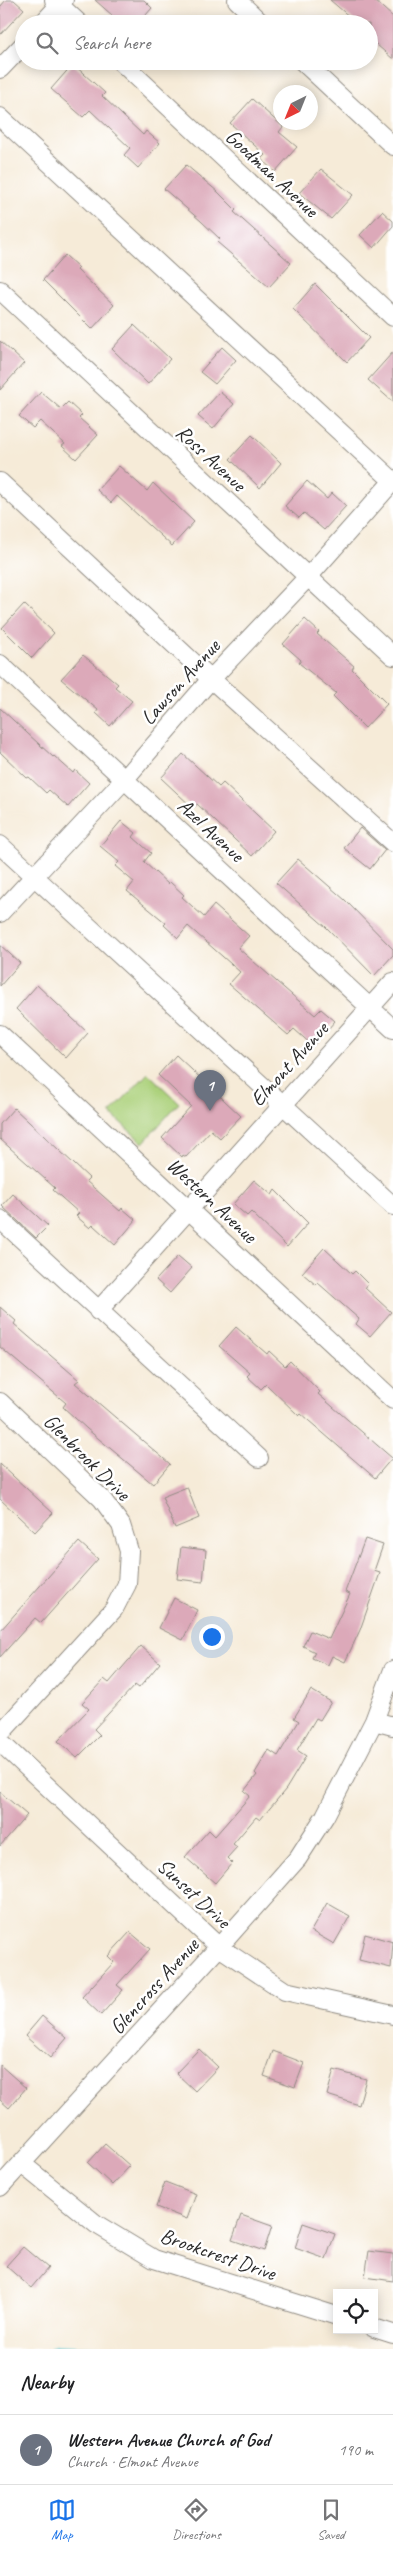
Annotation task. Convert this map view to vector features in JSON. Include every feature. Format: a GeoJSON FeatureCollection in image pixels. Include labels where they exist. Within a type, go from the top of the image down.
{"type":"FeatureCollection","features":[{"type":"Feature","properties":{"kind":"street"},"geometry":{"type":"LineString","coordinates":[[236,0],[252,15]]}},
{"type":"Feature","properties":{"kind":"street"},"geometry":{"type":"LineString","coordinates":[[49,15],[59,2],[71,15]]}},
{"type":"Feature","properties":{"kind":"street"},"geometry":{"type":"LineString","coordinates":[[0,69],[15,53]]}},
{"type":"Feature","properties":{"kind":"street","name":"Goodman Avenue"},"geometry":{"type":"LineString","coordinates":[[130,70],[393,317]]}},
{"type":"Feature","properties":{"kind":"street"},"geometry":{"type":"LineString","coordinates":[[312,70],[393,146]]}},
{"type":"Feature","properties":{"kind":"street"},"geometry":{"type":"LineString","coordinates":[[0,118],[393,481]]}},
{"type":"Feature","properties":{"kind":"street","name":"Ross Avenue"},"geometry":{"type":"LineString","coordinates":[[0,290],[307,578],[393,656]]}},
{"type":"Feature","properties":{"kind":"street","name":"Lawson Avenue"},"geometry":{"type":"LineString","coordinates":[[0,913],[124,780],[211,679],[307,578],[393,481]]}},
{"type":"Feature","properties":{"kind":"street"},"geometry":{"type":"LineString","coordinates":[[0,482],[211,679],[393,843]]}},
{"type":"Feature","properties":{"kind":"street","name":"Azel Avenue"},"geometry":{"type":"LineString","coordinates":[[0,664],[393,1029]]}},
{"type":"Feature","properties":{"kind":"street"},"geometry":{"type":"LineString","coordinates":[[0,845],[393,1206]]}},
{"type":"Feature","properties":{"kind":"street","name":"Elmont Avenue"},"geometry":{"type":"LineString","coordinates":[[98,1311],[393,982]]}},
{"type":"Feature","properties":{"kind":"street","name":"Western Avenue"},"geometry":{"type":"LineString","coordinates":[[0,1034],[393,1400]]}},
{"type":"Feature","properties":{"kind":"street"},"geometry":{"type":"LineString","coordinates":[[0,1219],[259,1458]]}},
{"type":"Feature","properties":{"kind":"street","name":"Glenbrook Drive"},"geometry":{"type":"LineString","coordinates":[[0,1402],[102,1499],[121,1525],[129,1551],[127,1584],[114,1609],[0,1734]]}},
{"type":"Feature","properties":{"kind":"street","name":"Glencross Avenue"},"geometry":{"type":"LineString","coordinates":[[0,2187],[219,1948],[298,1858],[324,1816],[374,1722],[393,1670]]}},
{"type":"Feature","properties":{"kind":"street"},"geometry":{"type":"LineString","coordinates":[[374,1722],[393,1726]]}},
{"type":"Feature","properties":{"kind":"street","name":"Sunset Drive"},"geometry":{"type":"LineString","coordinates":[[0,1742],[219,1948],[285,1991],[393,2015]]}},
{"type":"Feature","properties":{"kind":"street","name":"Brookcrest Drive"},"geometry":{"type":"LineString","coordinates":[[22,2164],[96,2224],[154,2259],[333,2315]]}},
{"type":"Feature","properties":{"kind":"street"},"geometry":{"type":"LineString","coordinates":[[378,2329],[393,2334]]}},
{"type":"Feature","properties":{"kind":"green space"},"geometry":{"type":"Polygon","coordinates":[[[148,1073],[179,1103],[143,1143],[110,1113],[148,1073]]]}},
{"type":"Feature","properties":{"kind":"building"},"geometry":{"type":"Polygon","coordinates":[[[6,0],[14,0],[24,9],[18,15],[15,15],[15,19],[0,35],[0,7],[6,0]]]}},
{"type":"Feature","properties":{"kind":"building"},"geometry":{"type":"Polygon","coordinates":[[[95,0],[144,0],[152,8],[146,15],[112,15],[95,0]]]}},
{"type":"Feature","properties":{"kind":"building"},"geometry":{"type":"Polygon","coordinates":[[[330,0],[374,0],[393,17],[393,59],[378,46],[378,15],[348,15],[330,0]]]}},
{"type":"Feature","properties":{"kind":"building"},"geometry":{"type":"Polygon","coordinates":[[[68,70],[80,70],[105,93],[102,96],[143,135],[146,131],[160,143],[138,168],[124,155],[130,148],[90,110],[83,117],[51,89],[68,70]]]}},
{"type":"Feature","properties":{"kind":"building"},"geometry":{"type":"Polygon","coordinates":[[[252,99],[273,118],[273,130],[281,130],[279,132],[297,147],[275,172],[261,159],[265,155],[230,123],[252,99]]]}},
{"type":"Feature","properties":{"kind":"building"},"geometry":{"type":"Polygon","coordinates":[[[186,165],[218,192],[236,210],[234,212],[291,263],[269,287],[217,242],[220,239],[164,189],[186,165]]]}},
{"type":"Feature","properties":{"kind":"building"},"geometry":{"type":"Polygon","coordinates":[[[321,169],[353,195],[331,219],[299,193],[321,169]]]}},
{"type":"Feature","properties":{"kind":"building"},"geometry":{"type":"Polygon","coordinates":[[[382,211],[393,221],[393,226],[374,248],[360,235],[382,211]]]}},
{"type":"Feature","properties":{"kind":"building"},"geometry":{"type":"Polygon","coordinates":[[[65,255],[79,268],[77,270],[114,305],[92,329],[43,280],[65,255]]]}},
{"type":"Feature","properties":{"kind":"building"},"geometry":{"type":"Polygon","coordinates":[[[315,284],[369,338],[347,362],[293,309],[315,284]]]}},
{"type":"Feature","properties":{"kind":"building"},"geometry":{"type":"Polygon","coordinates":[[[134,325],[170,359],[148,384],[112,349],[134,325]]]}},
{"type":"Feature","properties":{"kind":"building"},"geometry":{"type":"Polygon","coordinates":[[[0,341],[24,363],[0,390],[0,341]]]}},
{"type":"Feature","properties":{"kind":"building"},"geometry":{"type":"Polygon","coordinates":[[[222,347],[236,360],[215,384],[200,372],[222,347]]]}},
{"type":"Feature","properties":{"kind":"building"},"geometry":{"type":"Polygon","coordinates":[[[393,352],[393,402],[368,380],[393,352]]]}},
{"type":"Feature","properties":{"kind":"building"},"geometry":{"type":"Polygon","coordinates":[[[41,392],[61,409],[68,402],[82,415],[79,418],[98,435],[76,459],[62,446],[65,444],[40,421],[33,428],[19,416],[41,392]]]}},
{"type":"Feature","properties":{"kind":"building"},"geometry":{"type":"Polygon","coordinates":[[[220,392],[234,404],[213,429],[198,416],[220,392]]]}},
{"type":"Feature","properties":{"kind":"building"},"geometry":{"type":"Polygon","coordinates":[[[252,435],[281,463],[260,488],[230,459],[252,435]]]}},
{"type":"Feature","properties":{"kind":"building"},"geometry":{"type":"Polygon","coordinates":[[[119,466],[147,491],[153,483],[194,522],[172,546],[117,496],[111,503],[97,490],[119,466]]]}},
{"type":"Feature","properties":{"kind":"building"},"geometry":{"type":"Polygon","coordinates":[[[307,481],[327,499],[332,493],[346,506],[324,530],[304,513],[299,518],[285,506],[307,481]]]}},
{"type":"Feature","properties":{"kind":"building"},"geometry":{"type":"Polygon","coordinates":[[[24,604],[54,633],[32,658],[2,628],[24,604]]]}},
{"type":"Feature","properties":{"kind":"building"},"geometry":{"type":"Polygon","coordinates":[[[305,619],[319,632],[317,634],[354,666],[352,669],[387,704],[365,728],[333,696],[336,693],[299,663],[301,660],[283,644],[305,619]]]}},
{"type":"Feature","properties":{"kind":"building"},"geometry":{"type":"Polygon","coordinates":[[[83,655],[118,684],[115,687],[132,701],[110,726],[96,713],[98,710],[61,679],[83,655]]]}},
{"type":"Feature","properties":{"kind":"building"},"geometry":{"type":"Polygon","coordinates":[[[0,708],[53,757],[73,773],[75,770],[89,783],[68,807],[49,790],[46,793],[29,777],[27,778],[0,752],[0,708]]]}},
{"type":"Feature","properties":{"kind":"building"},"geometry":{"type":"Polygon","coordinates":[[[183,754],[219,787],[223,783],[274,831],[252,856],[197,804],[193,808],[161,778],[183,754]]]}},
{"type":"Feature","properties":{"kind":"building"},"geometry":{"type":"Polygon","coordinates":[[[121,821],[136,833],[133,837],[151,853],[144,862],[168,884],[170,882],[184,895],[182,897],[204,917],[214,905],[249,936],[238,948],[315,1015],[321,1009],[335,1021],[313,1046],[294,1029],[288,1035],[229,984],[240,972],[188,926],[178,938],[164,925],[166,923],[127,891],[134,882],[115,866],[119,862],[100,846],[121,821]]]}},
{"type":"Feature","properties":{"kind":"building"},"geometry":{"type":"Polygon","coordinates":[[[360,828],[385,850],[370,869],[344,848],[360,828]]]}},
{"type":"Feature","properties":{"kind":"building"},"geometry":{"type":"Polygon","coordinates":[[[298,859],[345,900],[393,949],[393,955],[374,976],[326,927],[276,883],[298,859]]]}},
{"type":"Feature","properties":{"kind":"building"},"geometry":{"type":"Polygon","coordinates":[[[0,945],[20,963],[0,986],[0,945]]]}},
{"type":"Feature","properties":{"kind":"building"},"geometry":{"type":"Polygon","coordinates":[[[37,985],[88,1033],[66,1058],[16,1009],[37,985]]]}},
{"type":"Feature","properties":{"kind":"building"},"geometry":{"type":"Polygon","coordinates":[[[176,1055],[241,1116],[220,1138],[211,1130],[186,1157],[183,1155],[182,1157],[162,1138],[191,1106],[158,1075],[176,1055]]]}},
{"type":"Feature","properties":{"kind":"building"},"geometry":{"type":"Polygon","coordinates":[[[14,1108],[89,1178],[86,1181],[120,1211],[122,1208],[136,1220],[115,1245],[93,1225],[90,1228],[76,1216],[79,1213],[53,1190],[55,1188],[0,1139],[0,1124],[14,1108]]]}},
{"type":"Feature","properties":{"kind":"building"},"geometry":{"type":"Polygon","coordinates":[[[254,1180],[272,1195],[275,1190],[308,1223],[287,1247],[251,1212],[247,1216],[233,1204],[254,1180]]]}},
{"type":"Feature","properties":{"kind":"building"},"geometry":{"type":"Polygon","coordinates":[[[13,1194],[48,1226],[36,1238],[2,1206],[13,1194]]]}},
{"type":"Feature","properties":{"kind":"building"},"geometry":{"type":"Polygon","coordinates":[[[324,1248],[352,1274],[355,1271],[368,1284],[365,1288],[391,1312],[370,1336],[356,1324],[359,1319],[318,1283],[316,1285],[302,1273],[324,1248]]]}},
{"type":"Feature","properties":{"kind":"building"},"geometry":{"type":"Polygon","coordinates":[[[178,1256],[192,1268],[170,1293],[156,1280],[178,1256]]]}},
{"type":"Feature","properties":{"kind":"building"},"geometry":{"type":"Polygon","coordinates":[[[0,1307],[16,1321],[14,1324],[79,1380],[75,1383],[170,1464],[153,1484],[87,1429],[63,1407],[66,1403],[0,1347],[0,1307]]]}},
{"type":"Feature","properties":{"kind":"building"},"geometry":{"type":"Polygon","coordinates":[[[236,1327],[267,1354],[269,1351],[285,1366],[290,1361],[320,1392],[318,1394],[392,1458],[375,1478],[301,1414],[299,1416],[266,1384],[261,1389],[247,1376],[250,1373],[219,1346],[236,1327]]]}},
{"type":"Feature","properties":{"kind":"building"},"geometry":{"type":"Polygon","coordinates":[[[0,1464],[53,1513],[35,1532],[0,1499],[0,1464]]]}},
{"type":"Feature","properties":{"kind":"building"},"geometry":{"type":"Polygon","coordinates":[[[187,1487],[199,1518],[175,1528],[162,1497],[187,1487]]]}},
{"type":"Feature","properties":{"kind":"building"},"geometry":{"type":"Polygon","coordinates":[[[365,1539],[383,1545],[374,1571],[380,1573],[360,1630],[345,1662],[332,1656],[328,1665],[312,1658],[315,1652],[303,1646],[310,1631],[329,1639],[350,1594],[345,1592],[365,1539]]]}},
{"type":"Feature","properties":{"kind":"building"},"geometry":{"type":"Polygon","coordinates":[[[79,1542],[98,1559],[41,1623],[35,1618],[0,1657],[0,1631],[79,1542]]]}},
{"type":"Feature","properties":{"kind":"building"},"geometry":{"type":"Polygon","coordinates":[[[181,1547],[206,1550],[203,1582],[177,1579],[181,1547]]]}},
{"type":"Feature","properties":{"kind":"building"},"geometry":{"type":"Polygon","coordinates":[[[174,1598],[197,1610],[183,1640],[159,1628],[174,1598]]]}},
{"type":"Feature","properties":{"kind":"building"},"geometry":{"type":"Polygon","coordinates":[[[141,1646],[160,1663],[139,1688],[135,1685],[94,1729],[100,1735],[77,1758],[58,1741],[89,1709],[82,1703],[104,1679],[109,1683],[141,1646]]]}},
{"type":"Feature","properties":{"kind":"building"},"geometry":{"type":"Polygon","coordinates":[[[311,1690],[331,1702],[320,1720],[316,1718],[297,1750],[306,1756],[286,1789],[260,1820],[256,1817],[233,1844],[237,1847],[227,1858],[232,1863],[215,1883],[185,1857],[209,1830],[215,1836],[250,1796],[244,1791],[257,1775],[255,1773],[269,1750],[278,1756],[299,1721],[294,1718],[311,1690]]]}},
{"type":"Feature","properties":{"kind":"building"},"geometry":{"type":"Polygon","coordinates":[[[0,1792],[27,1815],[0,1846],[0,1792]]]}},
{"type":"Feature","properties":{"kind":"building"},"geometry":{"type":"Polygon","coordinates":[[[327,1903],[350,1916],[334,1944],[311,1931],[327,1903]]]}},
{"type":"Feature","properties":{"kind":"building"},"geometry":{"type":"Polygon","coordinates":[[[130,1932],[150,1949],[117,1985],[123,1990],[101,2015],[82,1997],[114,1962],[108,1956],[130,1932]]]}},
{"type":"Feature","properties":{"kind":"building"},"geometry":{"type":"Polygon","coordinates":[[[365,1934],[393,1942],[391,1968],[359,1960],[365,1934]]]}},
{"type":"Feature","properties":{"kind":"building"},"geometry":{"type":"Polygon","coordinates":[[[42,2016],[67,2038],[50,2058],[25,2036],[42,2016]]]}},
{"type":"Feature","properties":{"kind":"building"},"geometry":{"type":"Polygon","coordinates":[[[199,2049],[218,2067],[195,2091],[176,2073],[199,2049]]]}},
{"type":"Feature","properties":{"kind":"building"},"geometry":{"type":"Polygon","coordinates":[[[273,2051],[304,2063],[295,2087],[264,2076],[273,2051]]]}},
{"type":"Feature","properties":{"kind":"building"},"geometry":{"type":"Polygon","coordinates":[[[0,2065],[26,2088],[9,2108],[0,2100],[0,2065]]]}},
{"type":"Feature","properties":{"kind":"building"},"geometry":{"type":"Polygon","coordinates":[[[334,2070],[366,2079],[359,2105],[327,2095],[334,2070]]]}},
{"type":"Feature","properties":{"kind":"building"},"geometry":{"type":"Polygon","coordinates":[[[105,2144],[130,2166],[112,2185],[88,2163],[105,2144]]]}},
{"type":"Feature","properties":{"kind":"building"},"geometry":{"type":"Polygon","coordinates":[[[165,2182],[196,2194],[187,2219],[156,2207],[165,2182]]]}},
{"type":"Feature","properties":{"kind":"building"},"geometry":{"type":"Polygon","coordinates":[[[241,2215],[272,2226],[264,2251],[232,2240],[241,2215]]]}},
{"type":"Feature","properties":{"kind":"building"},"geometry":{"type":"Polygon","coordinates":[[[303,2223],[335,2234],[326,2259],[295,2248],[303,2223]]]}},
{"type":"Feature","properties":{"kind":"building"},"geometry":{"type":"Polygon","coordinates":[[[23,2247],[48,2268],[31,2288],[6,2266],[23,2247]]]}},
{"type":"Feature","properties":{"kind":"building"},"geometry":{"type":"Polygon","coordinates":[[[369,2251],[393,2254],[393,2281],[365,2277],[369,2251]]]}},
{"type":"Feature","properties":{"kind":"waterway"},"geometry":{"type":"LineString","coordinates":[[53,2349],[57,2347],[106,2349]]}},
{"type":"Feature","properties":{"kind":"place","name":"Western Avenue Church of God"},"geometry":{"type":"Point","coordinates":[210,1111]}}]}
